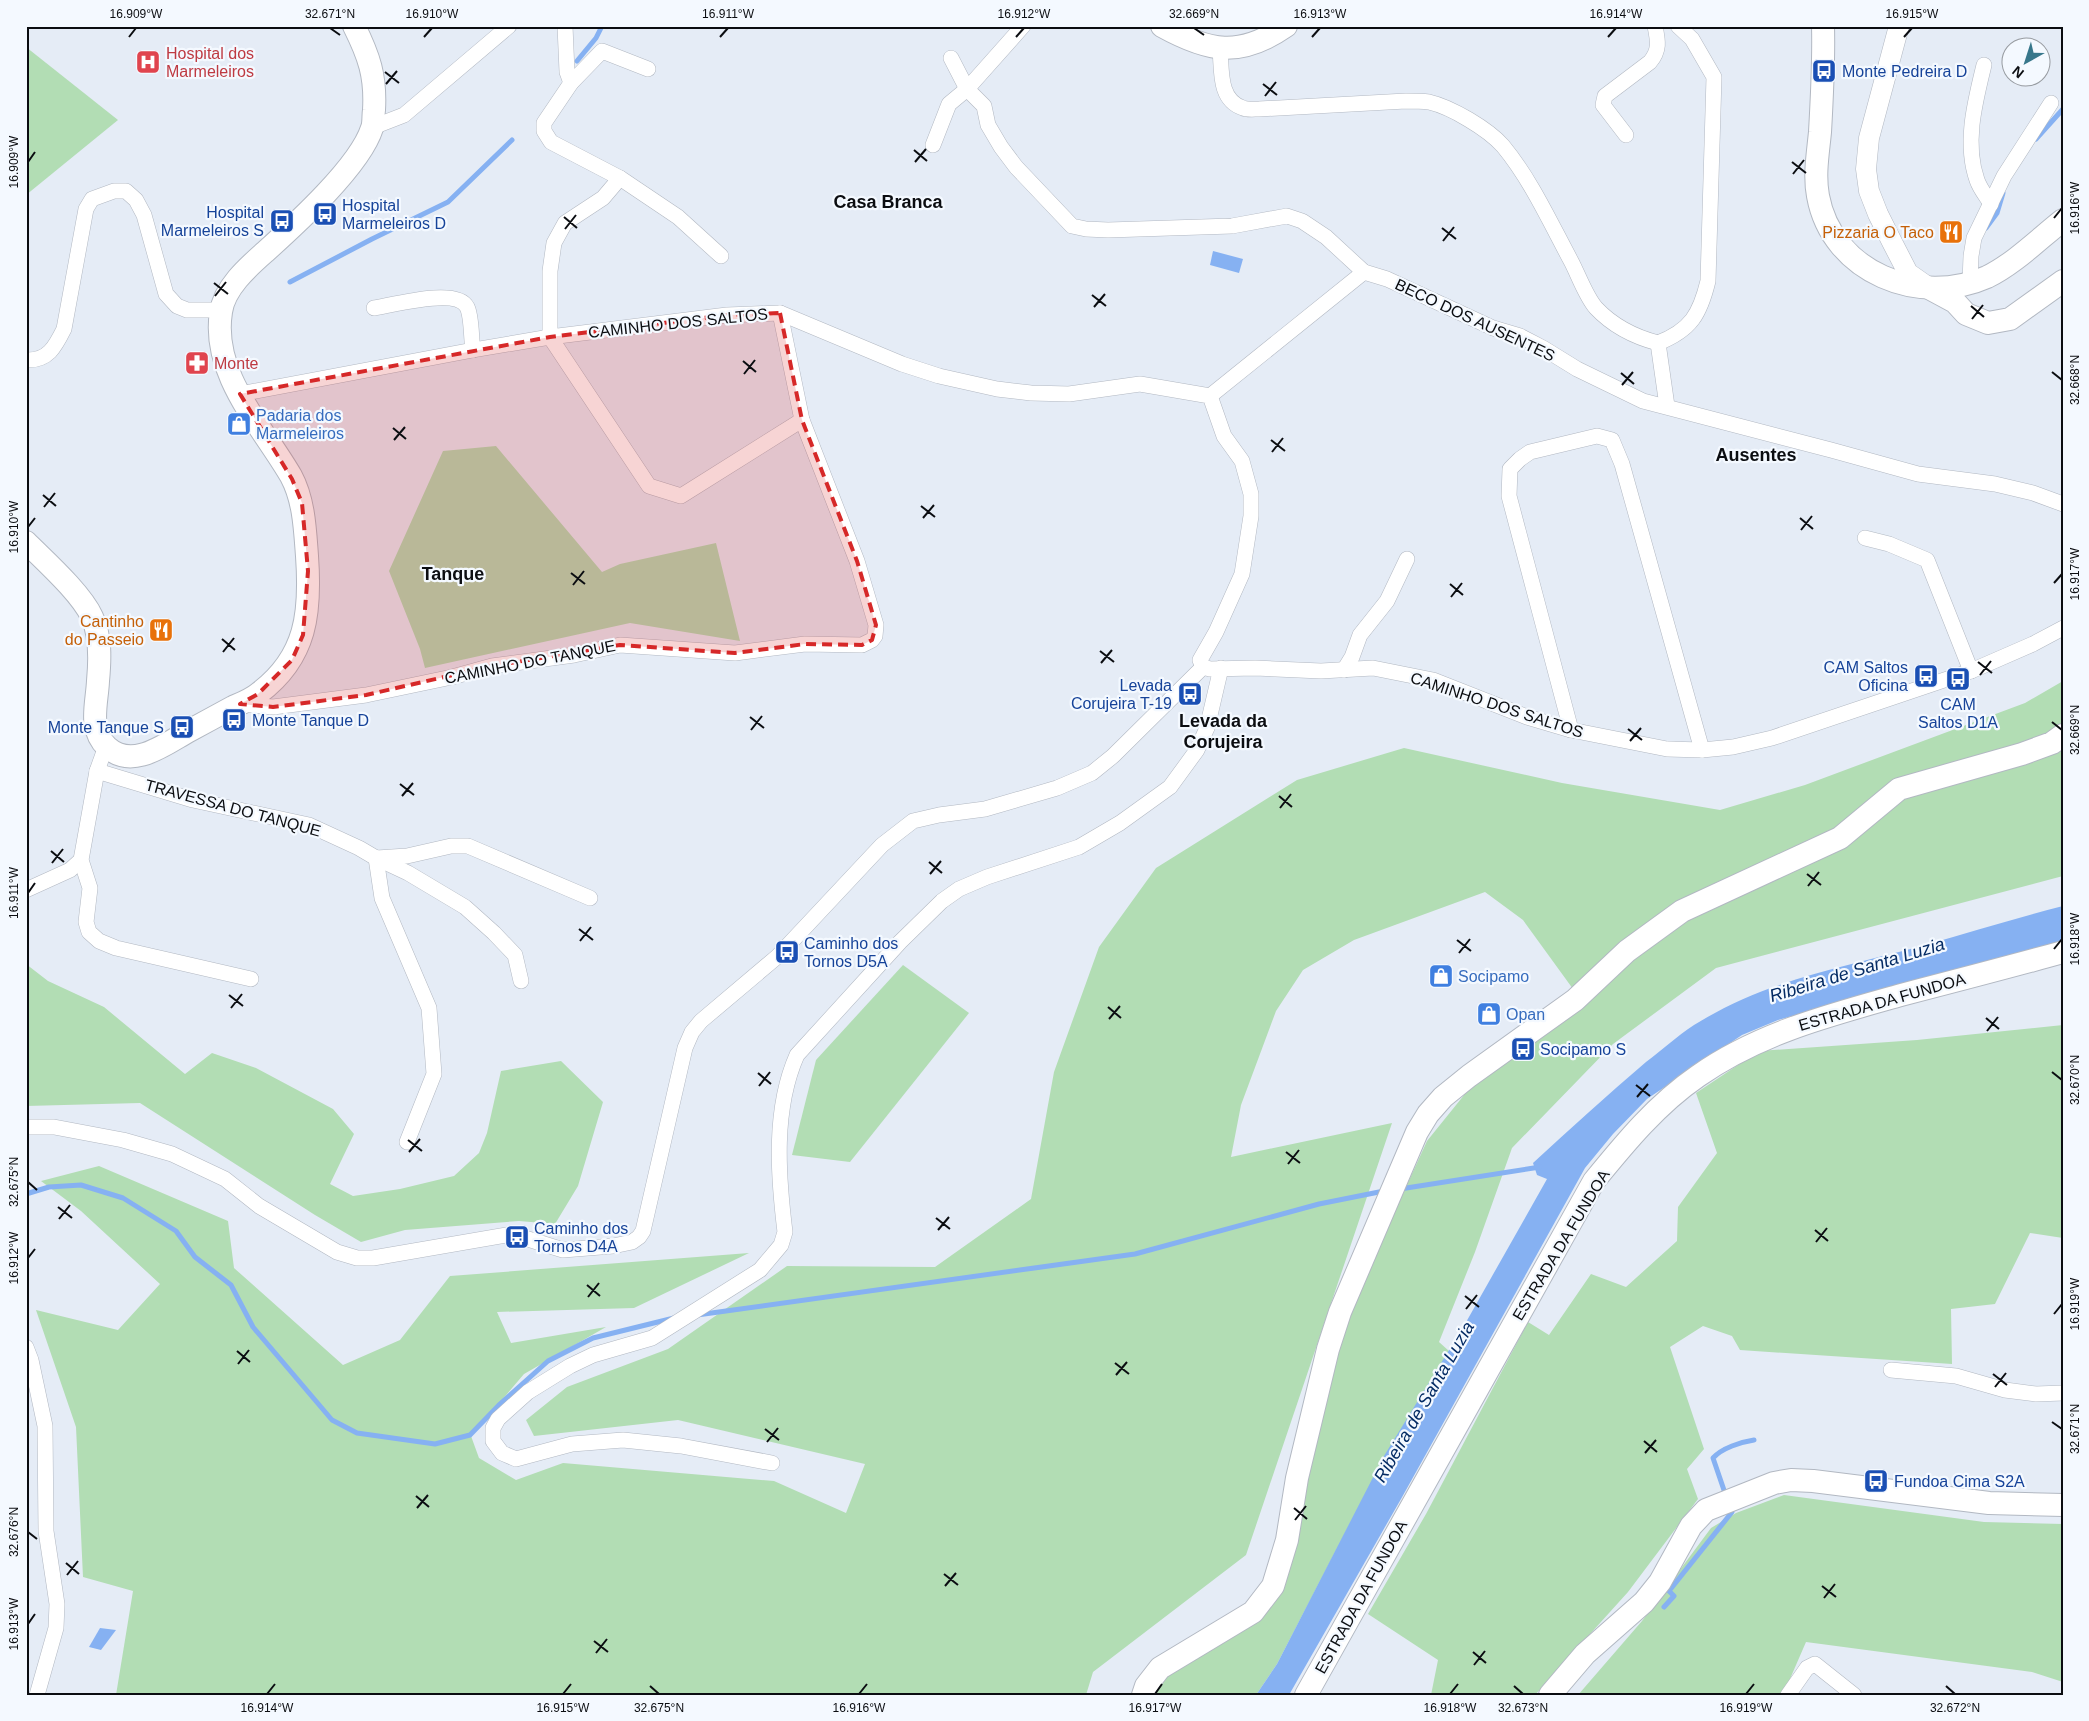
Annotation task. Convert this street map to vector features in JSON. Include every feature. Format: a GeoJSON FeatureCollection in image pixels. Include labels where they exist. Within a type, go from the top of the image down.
{"type":"FeatureCollection","features":[{"type":"Feature","properties":{"kind":"main road"},"geometry":{"type":"LineString","coordinates":[[26,542],[72,589],[92,617],[99,647],[98,683],[94,718],[97,733],[106,746],[117,755],[129,758],[139,756],[160,747],[240,704],[258,694],[292,660],[303,635],[307,617],[308,571],[302,503],[292,479],[240,394],[223,358],[221,310],[231,290],[245,271],[294,225],[341,176],[360,151],[373,127],[375,96],[370,61],[354,26]]}},
{"type":"Feature","properties":{"kind":"main road"},"geometry":{"type":"LineString","coordinates":[[1162,26],[1188,39],[1220,49],[1242,48],[1268,39],[1286,26]]}},
{"type":"Feature","properties":{"kind":"main road"},"geometry":{"type":"LineString","coordinates":[[1823,26],[1824,71],[1816,179],[1818,198],[1828,225],[1851,256],[1870,272],[1892,282],[1913,287],[1957,287],[2000,270],[2063,220]]}},
{"type":"Feature","properties":{"kind":"main road"},"geometry":{"type":"LineString","coordinates":[[1928,288],[1955,302],[1966,314],[1988,323],[2010,319],[2063,281]]}},
{"type":"Feature","properties":{"kind":"main road"},"geometry":{"type":"LineString","coordinates":[[1143,1695],[1146,1686],[1160,1668],[1253,1612],[1273,1586],[1287,1540],[1297,1478],[1328,1349],[1340,1312],[1417,1132],[1428,1114],[1443,1097],[1469,1076],[1575,1000],[1627,951],[1682,911],[1840,838],[1899,789],[2022,754],[2052,744],[2063,735]]}},
{"type":"Feature","properties":{"kind":"main road","name":"ESTRADA DA FUNDOA"},"geometry":{"type":"LineString","coordinates":[[1306,1695],[1594,1181],[1632,1134],[1662,1105],[1697,1076],[1745,1047],[1770,1036],[1834,1014],[2063,952]]}},
{"type":"Feature","properties":{"kind":"main road"},"geometry":{"type":"LineString","coordinates":[[1550,1695],[1585,1654],[1650,1596],[1698,1517],[1715,1505],[1774,1483],[1808,1480],[1988,1503],[2063,1505]]}},
{"type":"Feature","properties":{"kind":"street"},"geometry":{"type":"LineString","coordinates":[[373,127],[404,115],[509,26]]}},
{"type":"Feature","properties":{"kind":"street"},"geometry":{"type":"LineString","coordinates":[[566,26],[567,72],[571,83]]}},
{"type":"Feature","properties":{"kind":"street"},"geometry":{"type":"LineString","coordinates":[[933,145],[949,104],[967,88],[1024,26]]}},
{"type":"Feature","properties":{"kind":"street"},"geometry":{"type":"LineString","coordinates":[[1626,135],[1603,105],[1602,100],[1655,56],[1658,42],[1655,26]]}},
{"type":"Feature","properties":{"kind":"street"},"geometry":{"type":"LineString","coordinates":[[1220,49],[1225,93],[1232,102],[1243,108],[1259,109],[1406,101],[1429,102],[1453,111],[1481,128],[1502,145],[1520,170],[1595,307],[1622,328],[1642,339],[1658,343],[1674,336],[1694,320],[1703,304],[1708,281],[1714,78],[1692,39],[1678,26]]}},
{"type":"Feature","properties":{"kind":"street"},"geometry":{"type":"LineString","coordinates":[[1899,26],[1868,138],[1866,169],[1869,192],[1908,273],[1928,288]]}},
{"type":"Feature","properties":{"kind":"street"},"geometry":{"type":"LineString","coordinates":[[648,69],[602,52],[571,83],[544,123],[544,131],[551,142],[620,178],[678,217],[721,256]]}},
{"type":"Feature","properties":{"kind":"street"},"geometry":{"type":"LineString","coordinates":[[26,1127],[62,1129],[123,1140],[172,1154],[225,1179],[259,1206],[336,1252],[357,1258],[373,1258],[512,1234],[562,1250],[613,1246],[632,1242],[639,1237],[642,1231],[685,1048],[692,1032],[701,1021],[778,956],[882,845],[913,822],[939,816],[985,810],[1056,788],[1092,773],[1113,756],[1203,667],[1200,660],[1216,632],[1242,574],[1251,516],[1251,494],[1242,461],[1224,436],[1210,396],[1364,272],[1326,237],[1302,221],[1287,216],[1232,226],[1086,230],[1072,226],[1016,167],[988,125],[984,106],[967,88],[951,58]]}},
{"type":"Feature","properties":{"kind":"street"},"geometry":{"type":"LineString","coordinates":[[1984,65],[1975,103],[1971,136],[1974,166],[1978,182],[1991,204]]}},
{"type":"Feature","properties":{"kind":"street"},"geometry":{"type":"LineString","coordinates":[[1970,282],[1974,238],[2004,176],[2051,103]]}},
{"type":"Feature","properties":{"kind":"street"},"geometry":{"type":"LineString","coordinates":[[620,178],[603,198],[565,223],[554,244],[550,271],[550,337],[649,486],[682,496],[802,420],[780,313]]}},
{"type":"Feature","properties":{"kind":"street"},"geometry":{"type":"LineString","coordinates":[[26,361],[40,360],[56,345],[64,329],[86,209],[92,199],[114,191],[126,191],[136,200],[144,215],[166,294],[177,306],[187,310],[221,310]]}},
{"type":"Feature","properties":{"kind":"street","name":"BECO DOS AUSENTES"},"geometry":{"type":"LineString","coordinates":[[1364,272],[1387,280],[1493,328],[1520,336],[1577,369],[1643,401],[1918,474],[1995,484],[2033,493],[2063,504]]}},
{"type":"Feature","properties":{"kind":"street"},"geometry":{"type":"LineString","coordinates":[[374,308],[425,299],[450,297],[463,300],[468,308],[472,350]]}},
{"type":"Feature","properties":{"kind":"street","name":"CAMINHO DOS SALTOS"},"geometry":{"type":"LineString","coordinates":[[240,394],[550,337],[727,315],[780,313],[902,364],[939,376],[997,389],[1030,394],[1069,394],[1140,384],[1210,396]]}},
{"type":"Feature","properties":{"kind":"street"},"geometry":{"type":"LineString","coordinates":[[1658,343],[1667,406]]}},
{"type":"Feature","properties":{"kind":"street","name":"CAMINHO DO TANQUE"},"geometry":{"type":"LineString","coordinates":[[240,704],[273,707],[366,695],[452,677],[492,666],[620,645],[735,653],[805,644],[862,645],[872,640],[876,632],[876,625],[856,561],[802,420]]}},
{"type":"Feature","properties":{"kind":"street"},"geometry":{"type":"LineString","coordinates":[[1571,730],[1509,496],[1508,482],[1510,469],[1530,452],[1597,436],[1612,440],[1622,464],[1702,750]]}},
{"type":"Feature","properties":{"kind":"street"},"geometry":{"type":"LineString","coordinates":[[1865,538],[1889,544],[1927,560],[1971,671]]}},
{"type":"Feature","properties":{"kind":"street"},"geometry":{"type":"LineString","coordinates":[[1344,670],[1352,657],[1360,635],[1387,601],[1407,559]]}},
{"type":"Feature","properties":{"kind":"street","name":"CAMINHO DOS SALTOS"},"geometry":{"type":"LineString","coordinates":[[1203,667],[1210,669],[1344,670],[1372,668],[1433,680],[1526,718],[1571,730],[1667,749],[1702,750],[1733,747],[1772,738],[1971,671],[2033,644],[2063,628]]}},
{"type":"Feature","properties":{"kind":"street"},"geometry":{"type":"LineString","coordinates":[[772,1464],[681,1446],[623,1440],[572,1444],[516,1460],[502,1453],[493,1441],[493,1428],[498,1419],[528,1392],[570,1366],[593,1355],[652,1338],[760,1270],[781,1245],[785,1232],[780,1135],[781,1109],[789,1074],[797,1055],[900,942],[942,901],[959,889],[987,877],[1079,847],[1120,823],[1170,787],[1189,762],[1207,728],[1221,668]]}},
{"type":"Feature","properties":{"kind":"street"},"geometry":{"type":"LineString","coordinates":[[106,746],[98,771],[81,860],[90,888],[86,922],[89,932],[99,940],[116,948],[251,979]]}},
{"type":"Feature","properties":{"kind":"street","name":"TRAVESSA DO TANQUE"},"geometry":{"type":"LineString","coordinates":[[98,771],[193,800],[309,825],[359,848],[408,873],[465,907],[515,955],[521,981]]}},
{"type":"Feature","properties":{"kind":"street"},"geometry":{"type":"LineString","coordinates":[[407,1142],[434,1074],[429,1008],[382,898],[376,858],[407,856],[451,846],[468,846],[590,898]]}},
{"type":"Feature","properties":{"kind":"street"},"geometry":{"type":"LineString","coordinates":[[26,890],[70,870],[81,860]]}},
{"type":"Feature","properties":{"kind":"street"},"geometry":{"type":"LineString","coordinates":[[26,1347],[31,1360],[45,1426],[46,1531],[57,1604],[56,1628],[37,1695]]}},
{"type":"Feature","properties":{"kind":"street"},"geometry":{"type":"LineString","coordinates":[[1891,1370],[1956,1376],[2005,1390],[2036,1394],[2063,1393]]}},
{"type":"Feature","properties":{"kind":"street"},"geometry":{"type":"LineString","coordinates":[[1788,1695],[1807,1668],[1816,1664],[1854,1695]]}},
{"type":"Feature","properties":{"kind":"highlighted area"},"geometry":{"type":"Polygon","coordinates":[[[780,313],[802,420],[857,561],[876,625],[872,640],[862,645],[805,644],[735,653],[620,645],[492,666],[366,695],[273,707],[240,704],[258,694],[292,660],[303,635],[308,571],[302,503],[292,479],[240,394],[550,337],[727,315],[780,313]]]}},
{"type":"Feature","properties":{"kind":"green space"},"geometry":{"type":"Polygon","coordinates":[[[26,47],[118,120],[26,195],[26,47]]]}},
{"type":"Feature","properties":{"kind":"green space"},"geometry":{"type":"Polygon","coordinates":[[[496,446],[602,572],[620,564],[716,543],[740,641],[630,623],[425,668],[420,649],[389,571],[443,451],[496,446]]]}},
{"type":"Feature","properties":{"kind":"green space"},"geometry":{"type":"Polygon","coordinates":[[[2063,681],[2063,876],[1716,968],[1613,1044],[1512,1148],[1475,1252],[1439,1342],[1449,1351],[1386,1454],[1277,1664],[1256,1695],[1152,1695],[1156,1679],[1200,1655],[1290,1564],[1338,1336],[1427,1141],[1473,1084],[1581,1000],[1523,920],[1485,892],[1354,940],[1303,970],[1276,1011],[1241,1105],[1231,1157],[1392,1123],[1246,1555],[1093,1672],[1086,1695],[116,1695],[133,1591],[83,1577],[76,1427],[36,1310],[118,1330],[160,1284],[81,1211],[41,1181],[99,1166],[228,1221],[234,1268],[343,1365],[400,1340],[450,1276],[749,1253],[634,1308],[497,1312],[511,1343],[606,1327],[524,1374],[471,1436],[479,1458],[516,1480],[563,1463],[774,1481],[846,1513],[865,1464],[678,1420],[534,1436],[526,1420],[567,1387],[668,1349],[787,1266],[935,1267],[1031,1199],[1054,1072],[1099,947],[1156,868],[1297,780],[1404,748],[1562,783],[1720,810],[1805,785],[2025,703],[2063,681]]]}},
{"type":"Feature","properties":{"kind":"green space"},"geometry":{"type":"Polygon","coordinates":[[[26,964],[48,981],[104,1007],[185,1074],[212,1053],[256,1068],[333,1109],[354,1134],[330,1184],[353,1196],[400,1189],[454,1176],[479,1153],[487,1133],[501,1071],[561,1061],[603,1102],[578,1186],[555,1224],[519,1221],[405,1230],[361,1242],[315,1215],[140,1103],[26,1106],[26,964]]]}},
{"type":"Feature","properties":{"kind":"green space"},"geometry":{"type":"Polygon","coordinates":[[[903,965],[969,1013],[850,1162],[792,1155],[816,1060],[903,965]]]}},
{"type":"Feature","properties":{"kind":"green space"},"geometry":{"type":"Polygon","coordinates":[[[2063,1025],[2063,1238],[2030,1233],[1995,1304],[1951,1309],[1952,1364],[1740,1350],[1732,1336],[1703,1326],[1670,1347],[1704,1449],[1687,1469],[1698,1499],[1628,1592],[1535,1695],[1431,1695],[1438,1660],[1368,1614],[1426,1514],[1528,1322],[1549,1335],[1591,1274],[1626,1287],[1677,1241],[1678,1207],[1717,1153],[1696,1093],[1759,1051],[1917,1040],[2063,1025]]]}},
{"type":"Feature","properties":{"kind":"green space"},"geometry":{"type":"Polygon","coordinates":[[[1784,1495],[1984,1522],[2063,1524],[2063,1682],[2032,1672],[1806,1642],[1783,1695],[1578,1695],[1642,1621],[1711,1528],[1736,1513],[1784,1495]]]}},
{"type":"Feature","properties":{"kind":"water"},"geometry":{"type":"Polygon","coordinates":[[[1213,251],[1243,259],[1239,273],[1210,265],[1213,251]]]}},
{"type":"Feature","properties":{"kind":"water","name":"Ribeira de Santa Luzia"},"geometry":{"type":"Polygon","coordinates":[[[2063,906],[2063,941],[1778,1020],[1742,1035],[1647,1099],[1613,1134],[1585,1168],[1401,1499],[1289,1695],[1256,1695],[1277,1664],[1384,1456],[1465,1324],[1547,1179],[1537,1175],[1533,1163],[1646,1062],[1688,1029],[1722,1009],[1750,996],[1806,976],[2063,906]]]}},
{"type":"Feature","properties":{"kind":"water"},"geometry":{"type":"Polygon","coordinates":[[[100,1628],[116,1630],[101,1650],[89,1647],[100,1628]]]}},
{"type":"Feature","properties":{"kind":"waterway"},"geometry":{"type":"LineString","coordinates":[[577,61],[596,38],[602,26]]}},
{"type":"Feature","properties":{"kind":"waterway"},"geometry":{"type":"LineString","coordinates":[[2036,139],[2063,109]]}},
{"type":"Feature","properties":{"kind":"waterway"},"geometry":{"type":"LineString","coordinates":[[290,282],[448,202],[512,140]]}},
{"type":"Feature","properties":{"kind":"waterway"},"geometry":{"type":"LineString","coordinates":[[1986,228],[1997,213],[2003,193]]}},
{"type":"Feature","properties":{"kind":"waterway"},"geometry":{"type":"LineString","coordinates":[[1400,1189],[1540,1167]]}},
{"type":"Feature","properties":{"kind":"waterway"},"geometry":{"type":"LineString","coordinates":[[26,1194],[49,1187],[81,1185],[123,1198],[176,1231],[195,1257],[231,1285],[253,1327],[332,1420],[357,1433],[435,1444],[470,1435],[500,1404],[548,1361],[593,1338],[674,1318]]}},
{"type":"Feature","properties":{"kind":"waterway"},"geometry":{"type":"LineString","coordinates":[[697,1315],[1135,1254],[1319,1204],[1384,1191]]}},
{"type":"Feature","properties":{"kind":"waterway"},"geometry":{"type":"LineString","coordinates":[[1726,1496],[1713,1458],[1721,1451],[1732,1446],[1754,1440]]}},
{"type":"Feature","properties":{"kind":"waterway"},"geometry":{"type":"LineString","coordinates":[[1664,1607],[1674,1596],[1669,1591],[1732,1512],[1730,1506]]}},
{"type":"Feature","properties":{"kind":"place","name":"Hospital dos Marmeleiros"},"geometry":{"type":"Point","coordinates":[148,62]}},
{"type":"Feature","properties":{"kind":"place","name":"Monte Pedreira D"},"geometry":{"type":"Point","coordinates":[1824,71]}},
{"type":"Feature","properties":{"kind":"place","name":"Hospital Marmeleiros D"},"geometry":{"type":"Point","coordinates":[325,214]}},
{"type":"Feature","properties":{"kind":"place","name":"Hospital Marmeleiros S"},"geometry":{"type":"Point","coordinates":[282,221]}},
{"type":"Feature","properties":{"kind":"place","name":"Pizzaria O Taco"},"geometry":{"type":"Point","coordinates":[1951,232]}},
{"type":"Feature","properties":{"kind":"place","name":"Monte"},"geometry":{"type":"Point","coordinates":[197,363]}},
{"type":"Feature","properties":{"kind":"place","name":"Padaria dos Marmeleiros"},"geometry":{"type":"Point","coordinates":[239,424]}},
{"type":"Feature","properties":{"kind":"place","name":"Cantinho do Passeio"},"geometry":{"type":"Point","coordinates":[161,630]}},
{"type":"Feature","properties":{"kind":"place","name":"CAM Saltos Oficina"},"geometry":{"type":"Point","coordinates":[1926,676]}},
{"type":"Feature","properties":{"kind":"place","name":"CAM Saltos D1A"},"geometry":{"type":"Point","coordinates":[1958,679]}},
{"type":"Feature","properties":{"kind":"place","name":"Levada Corujeira T-19"},"geometry":{"type":"Point","coordinates":[1190,694]}},
{"type":"Feature","properties":{"kind":"place","name":"Monte Tanque D"},"geometry":{"type":"Point","coordinates":[234,720]}},
{"type":"Feature","properties":{"kind":"place","name":"Monte Tanque S"},"geometry":{"type":"Point","coordinates":[182,727]}},
{"type":"Feature","properties":{"kind":"place","name":"Caminho dos Tornos D5A"},"geometry":{"type":"Point","coordinates":[787,952]}},
{"type":"Feature","properties":{"kind":"place","name":"Socipamo"},"geometry":{"type":"Point","coordinates":[1441,976]}},
{"type":"Feature","properties":{"kind":"place","name":"Opan"},"geometry":{"type":"Point","coordinates":[1489,1014]}},
{"type":"Feature","properties":{"kind":"place","name":"Socipamo S"},"geometry":{"type":"Point","coordinates":[1523,1049]}},
{"type":"Feature","properties":{"kind":"place","name":"Caminho dos Tornos D4A"},"geometry":{"type":"Point","coordinates":[517,1237]}},
{"type":"Feature","properties":{"kind":"place","name":"Fundoa Cima S2A"},"geometry":{"type":"Point","coordinates":[1876,1481]}},
{"type":"Feature","properties":{"kind":"district","name":"Casa Branca"},"geometry":{"type":"Point","coordinates":[888,202]}},
{"type":"Feature","properties":{"kind":"district","name":"Ausentes"},"geometry":{"type":"Point","coordinates":[1756,455]}},
{"type":"Feature","properties":{"kind":"district","name":"Tanque"},"geometry":{"type":"Point","coordinates":[453,574]}},
{"type":"Feature","properties":{"kind":"district","name":"Levada da Corujeira"},"geometry":{"type":"Point","coordinates":[1223,731]}}]}
